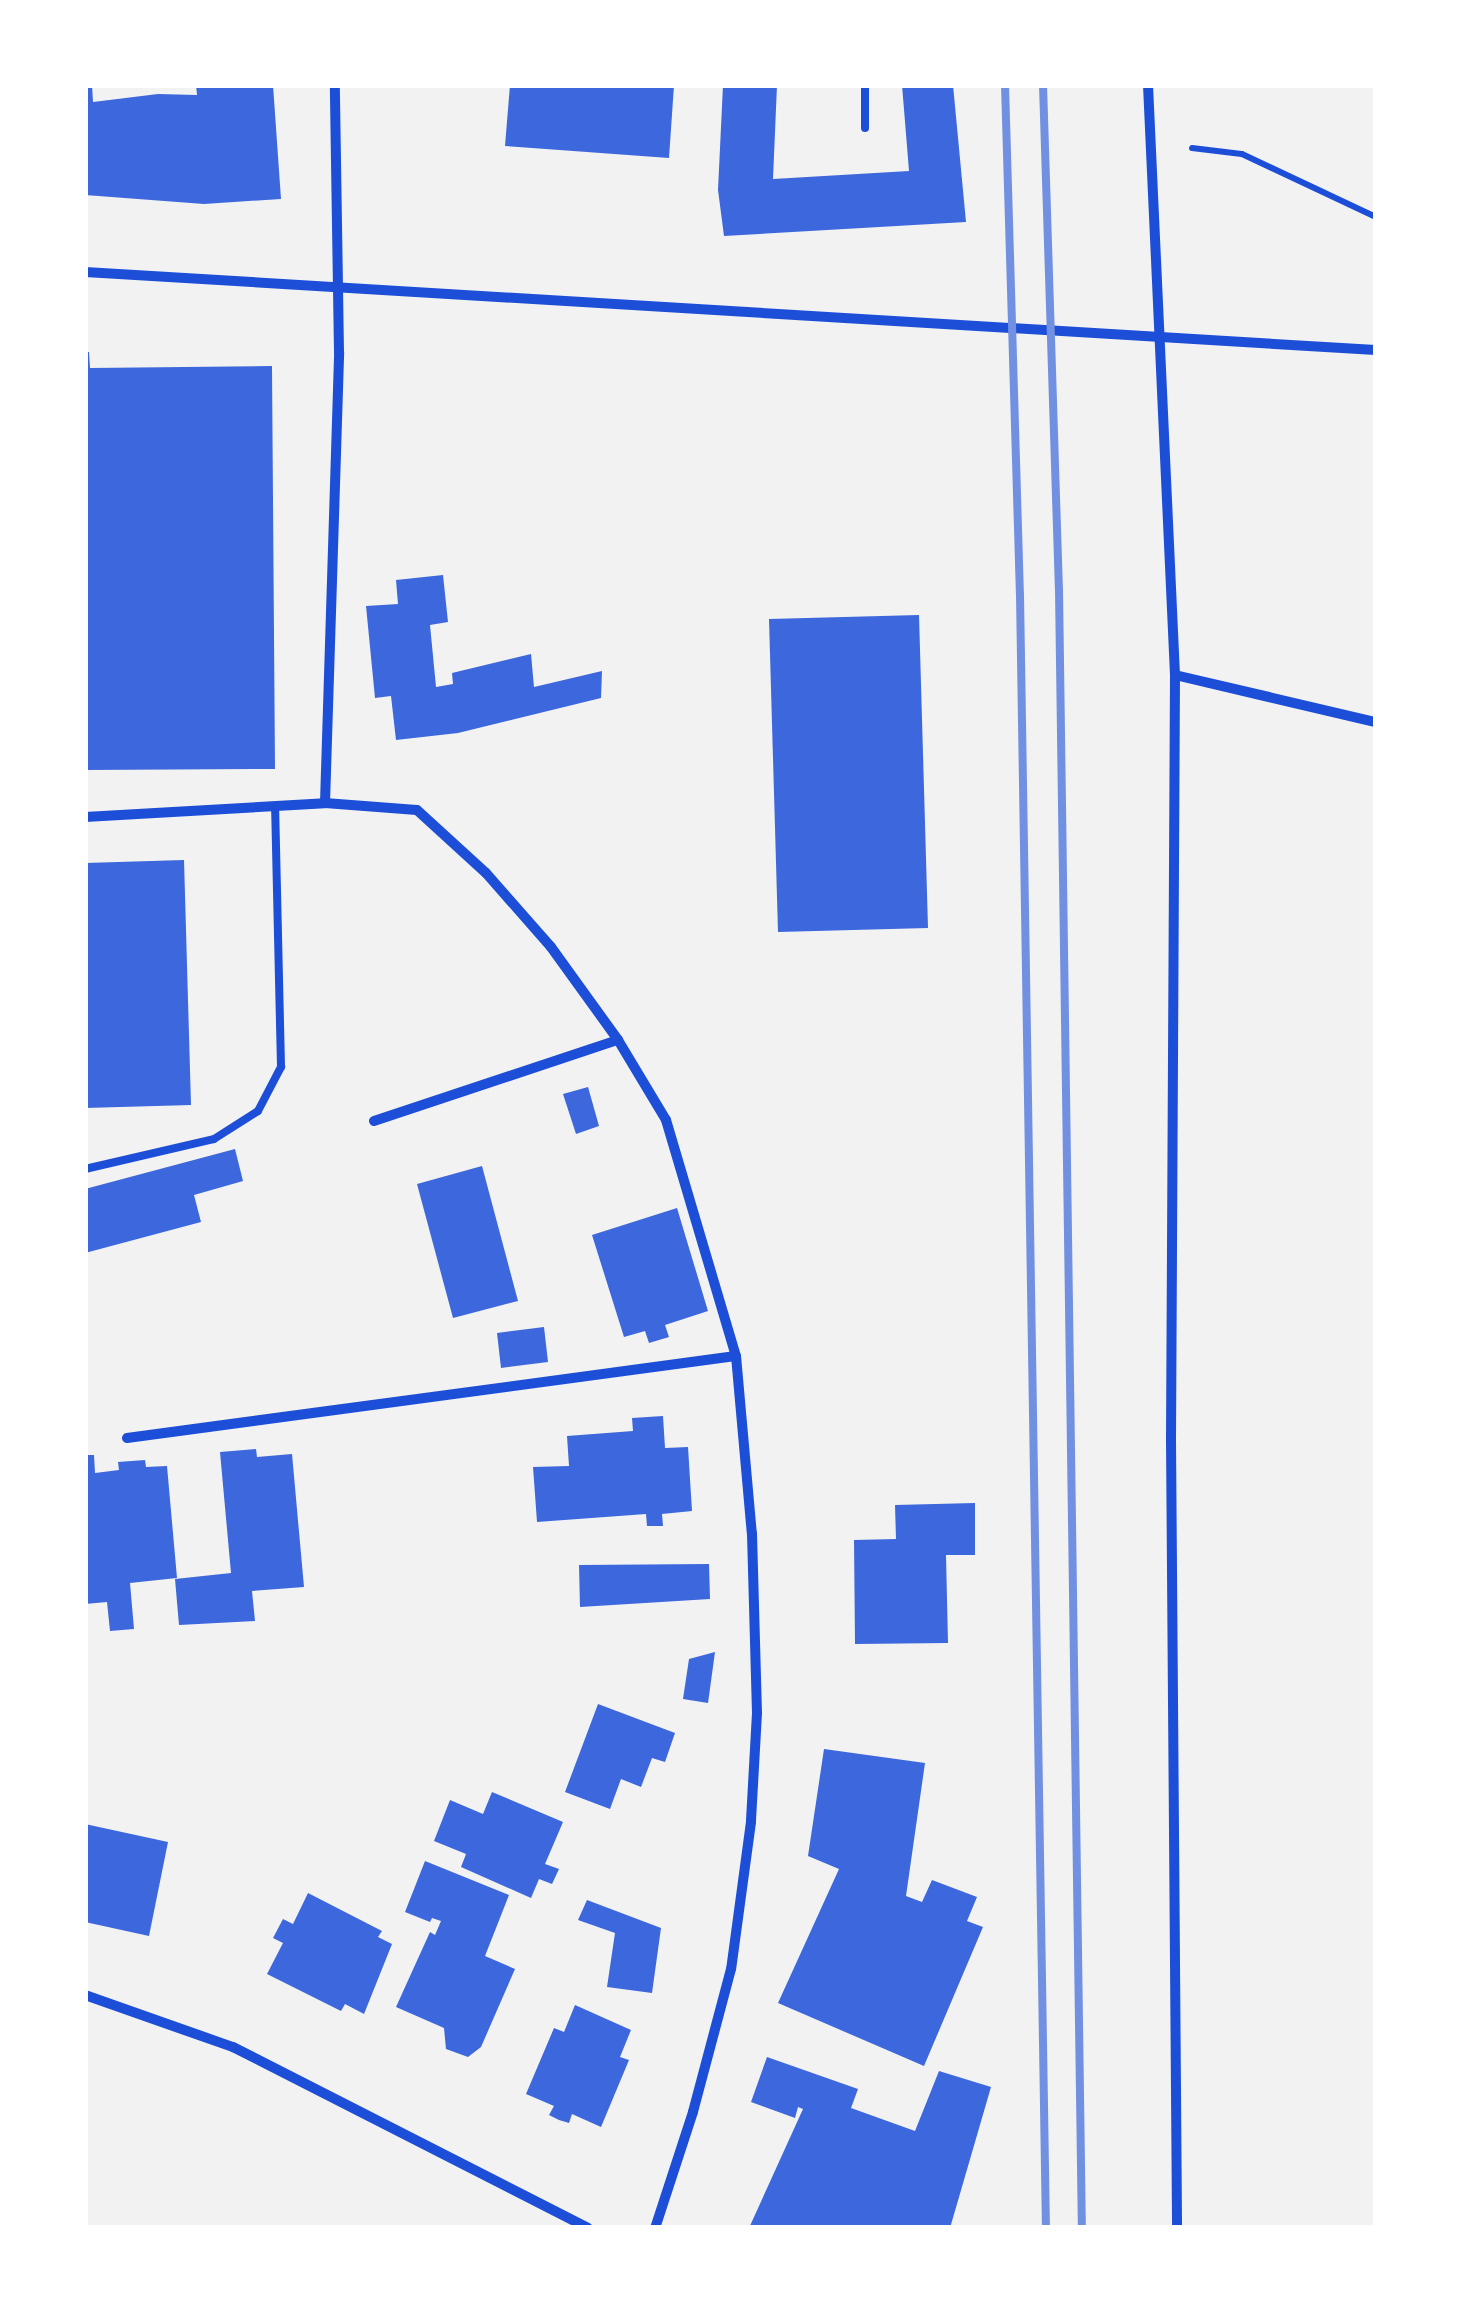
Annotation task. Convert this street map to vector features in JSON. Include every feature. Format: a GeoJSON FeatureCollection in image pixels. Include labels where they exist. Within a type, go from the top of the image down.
{"type":"FeatureCollection","features":[{"type":"Feature","properties":{"kind":"street"},"geometry":{"type":"LineString","coordinates":[[325,803],[338,352],[335,85]]}},
{"type":"Feature","properties":{"kind":"street"},"geometry":{"type":"LineString","coordinates":[[1148,85],[1175,674],[1172,1460],[1178,2228]]}},
{"type":"Feature","properties":{"kind":"street"},"geometry":{"type":"LineString","coordinates":[[85,272],[1376,350]]}},
{"type":"Feature","properties":{"kind":"street"},"geometry":{"type":"LineString","coordinates":[[1175,674],[1376,722]]}},
{"type":"Feature","properties":{"kind":"street"},"geometry":{"type":"LineString","coordinates":[[85,817],[325,803],[417,810],[486,873],[551,947],[618,1040],[666,1120],[736,1356],[752,1554],[756,1713],[751,1822],[731,1969],[693,2112],[655,2228]]}},
{"type":"Feature","properties":{"kind":"street"},"geometry":{"type":"LineString","coordinates":[[374,1121],[618,1040]]}},
{"type":"Feature","properties":{"kind":"street"},"geometry":{"type":"LineString","coordinates":[[127,1438],[736,1356]]}},
{"type":"Feature","properties":{"kind":"street"},"geometry":{"type":"LineString","coordinates":[[85,1995],[233,2047],[588,2228]]}},
{"type":"Feature","properties":{"kind":"lane"},"geometry":{"type":"LineString","coordinates":[[865,85],[865,128]]}},
{"type":"Feature","properties":{"kind":"lane"},"geometry":{"type":"LineString","coordinates":[[85,1169],[214,1139],[258,1110],[282,1068],[275,806]]}},
{"type":"Feature","properties":{"kind":"path"},"geometry":{"type":"LineString","coordinates":[[1151,142],[1242,154],[1376,217]]}},
{"type":"Feature","properties":{"kind":"building"},"geometry":{"type":"Polygon","coordinates":[[[85,85],[92,85],[93,102],[158,94],[197,95],[196,85],[273,85],[281,199],[204,204],[85,195],[85,85]]]}},
{"type":"Feature","properties":{"kind":"building"},"geometry":{"type":"Polygon","coordinates":[[[510,85],[674,85],[669,158],[505,146],[510,85]]]}},
{"type":"Feature","properties":{"kind":"building"},"geometry":{"type":"Polygon","coordinates":[[[723,85],[777,85],[773,179],[909,171],[902,85],[953,85],[966,222],[724,236],[718,190],[723,85]]]}},
{"type":"Feature","properties":{"kind":"building"},"geometry":{"type":"Polygon","coordinates":[[[85,352],[89,352],[90,368],[272,366],[275,769],[85,770],[85,352]]]}},
{"type":"Feature","properties":{"kind":"building"},"geometry":{"type":"Polygon","coordinates":[[[443,575],[448,622],[430,625],[436,687],[453,684],[452,673],[531,654],[534,687],[602,671],[601,698],[458,733],[396,740],[391,696],[375,698],[366,606],[398,604],[396,580],[443,575]]]}},
{"type":"Feature","properties":{"kind":"building"},"geometry":{"type":"Polygon","coordinates":[[[919,615],[928,928],[778,932],[769,619],[919,615]]]}},
{"type":"Feature","properties":{"kind":"building"},"geometry":{"type":"Polygon","coordinates":[[[184,860],[191,1105],[85,1108],[85,863],[184,860]]]}},
{"type":"Feature","properties":{"kind":"building"},"geometry":{"type":"Polygon","coordinates":[[[588,1087],[599,1126],[576,1134],[563,1094],[588,1087]]]}},
{"type":"Feature","properties":{"kind":"building"},"geometry":{"type":"Polygon","coordinates":[[[235,1149],[243,1181],[194,1195],[201,1222],[85,1253],[85,1189],[235,1149]]]}},
{"type":"Feature","properties":{"kind":"building"},"geometry":{"type":"Polygon","coordinates":[[[482,1166],[518,1301],[453,1318],[417,1184],[482,1166]]]}},
{"type":"Feature","properties":{"kind":"building"},"geometry":{"type":"Polygon","coordinates":[[[677,1208],[708,1311],[665,1325],[669,1337],[649,1343],[645,1331],[624,1337],[592,1235],[677,1208]]]}},
{"type":"Feature","properties":{"kind":"building"},"geometry":{"type":"Polygon","coordinates":[[[544,1327],[548,1362],[501,1368],[497,1333],[544,1327]]]}},
{"type":"Feature","properties":{"kind":"building"},"geometry":{"type":"Polygon","coordinates":[[[663,1416],[665,1448],[688,1447],[692,1511],[662,1514],[663,1526],[647,1526],[646,1514],[537,1522],[533,1467],[569,1466],[567,1436],[633,1431],[632,1418],[663,1416]]]}},
{"type":"Feature","properties":{"kind":"building"},"geometry":{"type":"Polygon","coordinates":[[[256,1449],[257,1457],[292,1454],[304,1587],[252,1591],[255,1621],[179,1625],[175,1579],[231,1573],[220,1452],[256,1449]]]}},
{"type":"Feature","properties":{"kind":"building"},"geometry":{"type":"Polygon","coordinates":[[[85,1455],[94,1455],[95,1473],[119,1470],[118,1462],[145,1460],[146,1467],[167,1466],[177,1578],[130,1583],[134,1629],[110,1631],[107,1602],[85,1604],[85,1455]]]}},
{"type":"Feature","properties":{"kind":"building"},"geometry":{"type":"Polygon","coordinates":[[[975,1503],[975,1555],[946,1555],[948,1643],[855,1644],[854,1540],[896,1539],[895,1505],[975,1503]]]}},
{"type":"Feature","properties":{"kind":"building"},"geometry":{"type":"Polygon","coordinates":[[[709,1564],[710,1599],[580,1607],[579,1565],[709,1564]]]}},
{"type":"Feature","properties":{"kind":"building"},"geometry":{"type":"Polygon","coordinates":[[[715,1652],[708,1703],[683,1699],[689,1659],[715,1652]]]}},
{"type":"Feature","properties":{"kind":"building"},"geometry":{"type":"Polygon","coordinates":[[[598,1704],[675,1733],[665,1762],[652,1758],[641,1787],[621,1779],[610,1809],[565,1792],[598,1704]]]}},
{"type":"Feature","properties":{"kind":"building"},"geometry":{"type":"Polygon","coordinates":[[[824,1749],[925,1763],[906,1896],[922,1902],[932,1880],[977,1897],[967,1921],[983,1927],[924,2066],[778,2003],[839,1869],[808,1856],[824,1749]]]}},
{"type":"Feature","properties":{"kind":"building"},"geometry":{"type":"Polygon","coordinates":[[[492,1792],[563,1822],[545,1864],[559,1869],[552,1884],[539,1879],[531,1898],[461,1867],[466,1854],[434,1841],[450,1800],[483,1814],[492,1792]]]}},
{"type":"Feature","properties":{"kind":"building"},"geometry":{"type":"Polygon","coordinates":[[[85,1824],[168,1842],[149,1936],[85,1922],[85,1824]]]}},
{"type":"Feature","properties":{"kind":"building"},"geometry":{"type":"Polygon","coordinates":[[[425,1861],[509,1895],[485,1956],[515,1969],[481,2047],[468,2057],[446,2049],[444,2028],[396,2007],[430,1932],[435,1935],[441,1921],[432,1918],[430,1922],[405,1912],[425,1861]]]}},
{"type":"Feature","properties":{"kind":"building"},"geometry":{"type":"Polygon","coordinates":[[[308,1893],[382,1931],[378,1937],[392,1944],[364,2014],[345,2004],[341,2011],[267,1974],[283,1943],[273,1938],[283,1919],[293,1924],[308,1893]]]}},
{"type":"Feature","properties":{"kind":"building"},"geometry":{"type":"Polygon","coordinates":[[[587,1900],[661,1928],[652,1993],[607,1987],[615,1933],[578,1920],[587,1900]]]}},
{"type":"Feature","properties":{"kind":"building"},"geometry":{"type":"Polygon","coordinates":[[[575,2005],[631,2030],[620,2057],[629,2060],[601,2127],[572,2114],[569,2123],[559,2120],[549,2115],[554,2106],[526,2094],[554,2028],[564,2032],[575,2005]]]}},
{"type":"Feature","properties":{"kind":"building"},"geometry":{"type":"Polygon","coordinates":[[[767,2057],[858,2089],[851,2108],[915,2131],[939,2071],[991,2087],[950,2228],[749,2228],[803,2109],[798,2107],[795,2118],[751,2102],[767,2057]]]}},
{"type":"Feature","properties":{"kind":"railway"},"geometry":{"type":"LineString","coordinates":[[1005,85],[1020,595],[1046,2228]]}},
{"type":"Feature","properties":{"kind":"railway"},"geometry":{"type":"LineString","coordinates":[[1043,85],[1059,590],[1082,2228]]}}]}
